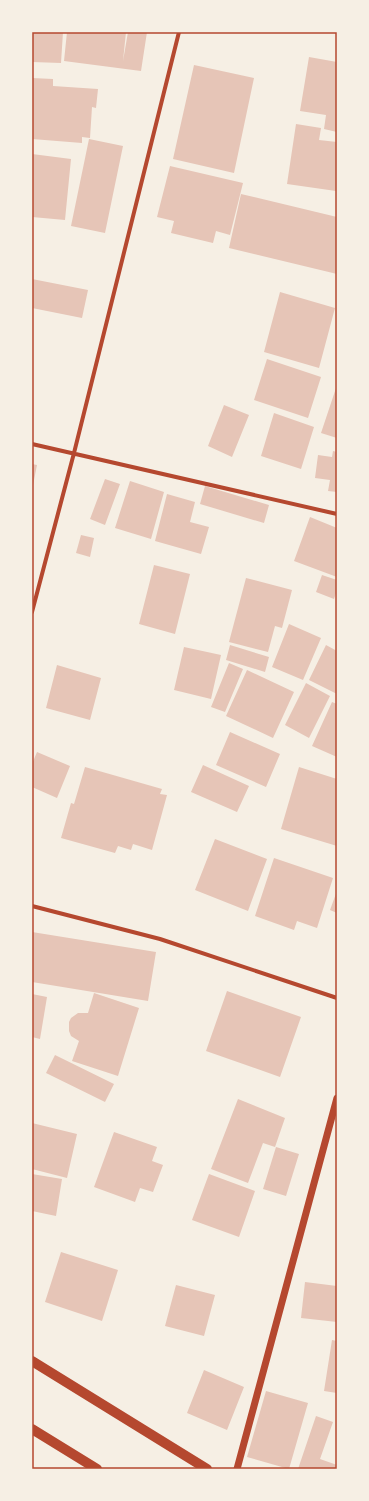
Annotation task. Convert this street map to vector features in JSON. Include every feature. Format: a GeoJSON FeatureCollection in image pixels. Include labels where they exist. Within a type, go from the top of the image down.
{"type":"FeatureCollection","features":[{"type":"Feature","properties":{"kind":"main road"},"geometry":{"type":"LineString","coordinates":[[32,1362],[207,1469]]}},
{"type":"Feature","properties":{"kind":"main road"},"geometry":{"type":"LineString","coordinates":[[32,1429],[97,1469]]}},
{"type":"Feature","properties":{"kind":"street"},"geometry":{"type":"LineString","coordinates":[[32,612],[74,453],[179,32]]}},
{"type":"Feature","properties":{"kind":"street"},"geometry":{"type":"LineString","coordinates":[[32,444],[337,514]]}},
{"type":"Feature","properties":{"kind":"street"},"geometry":{"type":"LineString","coordinates":[[32,906],[160,939],[337,998]]}},
{"type":"Feature","properties":{"kind":"street"},"geometry":{"type":"LineString","coordinates":[[237,1469],[337,1098]]}},
{"type":"Feature","properties":{"kind":"building"},"geometry":{"type":"Polygon","coordinates":[[[32,32],[63,32],[61,63],[32,62],[32,32]]]}},
{"type":"Feature","properties":{"kind":"building"},"geometry":{"type":"Polygon","coordinates":[[[67,32],[126,32],[123,61],[128,32],[147,32],[141,71],[64,61],[67,32]]]}},
{"type":"Feature","properties":{"kind":"building"},"geometry":{"type":"Polygon","coordinates":[[[309,57],[337,62],[337,132],[324,129],[326,115],[300,111],[309,57]]]}},
{"type":"Feature","properties":{"kind":"building"},"geometry":{"type":"Polygon","coordinates":[[[194,65],[254,78],[234,173],[173,159],[194,65]]]}},
{"type":"Feature","properties":{"kind":"building"},"geometry":{"type":"Polygon","coordinates":[[[32,78],[53,79],[53,86],[98,89],[96,108],[92,107],[90,138],[82,137],[82,143],[32,139],[32,78]]]}},
{"type":"Feature","properties":{"kind":"building"},"geometry":{"type":"Polygon","coordinates":[[[296,124],[321,128],[319,140],[337,142],[336,191],[287,184],[296,124]]]}},
{"type":"Feature","properties":{"kind":"building"},"geometry":{"type":"Polygon","coordinates":[[[89,139],[123,146],[105,233],[71,226],[89,139]]]}},
{"type":"Feature","properties":{"kind":"building"},"geometry":{"type":"Polygon","coordinates":[[[32,154],[71,159],[65,220],[32,217],[32,154]]]}},
{"type":"Feature","properties":{"kind":"building"},"geometry":{"type":"Polygon","coordinates":[[[170,166],[243,183],[230,235],[216,231],[213,243],[171,233],[174,221],[157,217],[170,166]]]}},
{"type":"Feature","properties":{"kind":"building"},"geometry":{"type":"Polygon","coordinates":[[[241,194],[337,217],[337,274],[229,248],[241,194]]]}},
{"type":"Feature","properties":{"kind":"building"},"geometry":{"type":"Polygon","coordinates":[[[32,279],[88,290],[82,318],[32,308],[32,279]]]}},
{"type":"Feature","properties":{"kind":"building"},"geometry":{"type":"Polygon","coordinates":[[[280,292],[335,308],[319,368],[264,352],[280,292]]]}},
{"type":"Feature","properties":{"kind":"building"},"geometry":{"type":"Polygon","coordinates":[[[267,359],[321,377],[308,418],[254,400],[267,359]]]}},
{"type":"Feature","properties":{"kind":"building"},"geometry":{"type":"Polygon","coordinates":[[[337,385],[337,438],[321,433],[337,385]]]}},
{"type":"Feature","properties":{"kind":"building"},"geometry":{"type":"Polygon","coordinates":[[[224,405],[249,415],[232,457],[208,446],[224,405]]]}},
{"type":"Feature","properties":{"kind":"building"},"geometry":{"type":"Polygon","coordinates":[[[274,413],[314,427],[301,469],[261,456],[274,413]]]}},
{"type":"Feature","properties":{"kind":"building"},"geometry":{"type":"Polygon","coordinates":[[[333,451],[337,452],[337,492],[328,491],[330,480],[315,478],[318,455],[332,457],[333,451]]]}},
{"type":"Feature","properties":{"kind":"building"},"geometry":{"type":"Polygon","coordinates":[[[32,464],[37,465],[33,485],[32,485],[32,464]]]}},
{"type":"Feature","properties":{"kind":"building"},"geometry":{"type":"Polygon","coordinates":[[[105,479],[120,484],[105,525],[90,519],[105,479]]]}},
{"type":"Feature","properties":{"kind":"building"},"geometry":{"type":"Polygon","coordinates":[[[130,481],[164,492],[151,539],[115,528],[130,481]]]}},
{"type":"Feature","properties":{"kind":"building"},"geometry":{"type":"Polygon","coordinates":[[[205,486],[269,505],[264,523],[200,504],[205,486]]]}},
{"type":"Feature","properties":{"kind":"building"},"geometry":{"type":"Polygon","coordinates":[[[167,494],[195,502],[190,522],[209,527],[201,554],[155,541],[167,494]]]}},
{"type":"Feature","properties":{"kind":"building"},"geometry":{"type":"Polygon","coordinates":[[[310,517],[337,528],[337,577],[294,561],[310,517]]]}},
{"type":"Feature","properties":{"kind":"building"},"geometry":{"type":"Polygon","coordinates":[[[81,535],[94,538],[90,557],[76,553],[81,535]]]}},
{"type":"Feature","properties":{"kind":"building"},"geometry":{"type":"Polygon","coordinates":[[[154,565],[190,574],[175,634],[139,624],[154,565]]]}},
{"type":"Feature","properties":{"kind":"building"},"geometry":{"type":"Polygon","coordinates":[[[322,575],[337,580],[337,590],[334,599],[316,592],[322,575]]]}},
{"type":"Feature","properties":{"kind":"building"},"geometry":{"type":"Polygon","coordinates":[[[246,578],[292,590],[282,628],[275,626],[268,652],[229,642],[246,578]]]}},
{"type":"Feature","properties":{"kind":"building"},"geometry":{"type":"Polygon","coordinates":[[[289,624],[321,638],[303,680],[272,667],[289,624]]]}},
{"type":"Feature","properties":{"kind":"building"},"geometry":{"type":"Polygon","coordinates":[[[230,645],[269,657],[265,672],[226,660],[230,645]]]}},
{"type":"Feature","properties":{"kind":"building"},"geometry":{"type":"Polygon","coordinates":[[[326,645],[337,651],[337,694],[309,680],[326,645]]]}},
{"type":"Feature","properties":{"kind":"building"},"geometry":{"type":"Polygon","coordinates":[[[184,647],[221,655],[211,699],[174,690],[184,647]]]}},
{"type":"Feature","properties":{"kind":"building"},"geometry":{"type":"Polygon","coordinates":[[[229,663],[243,669],[225,712],[211,707],[229,663]]]}},
{"type":"Feature","properties":{"kind":"building"},"geometry":{"type":"Polygon","coordinates":[[[57,665],[101,678],[90,720],[46,708],[57,665]]]}},
{"type":"Feature","properties":{"kind":"building"},"geometry":{"type":"Polygon","coordinates":[[[247,670],[294,692],[273,738],[226,716],[247,670]]]}},
{"type":"Feature","properties":{"kind":"building"},"geometry":{"type":"Polygon","coordinates":[[[306,683],[330,696],[309,738],[285,725],[306,683]]]}},
{"type":"Feature","properties":{"kind":"building"},"geometry":{"type":"Polygon","coordinates":[[[332,702],[337,704],[337,757],[312,746],[332,702]]]}},
{"type":"Feature","properties":{"kind":"building"},"geometry":{"type":"Polygon","coordinates":[[[230,732],[280,754],[266,787],[216,765],[230,732]]]}},
{"type":"Feature","properties":{"kind":"building"},"geometry":{"type":"Polygon","coordinates":[[[37,752],[70,766],[57,798],[32,787],[32,764],[37,752]]]}},
{"type":"Feature","properties":{"kind":"building"},"geometry":{"type":"Polygon","coordinates":[[[203,765],[249,786],[237,812],[191,792],[203,765]]]}},
{"type":"Feature","properties":{"kind":"building"},"geometry":{"type":"Polygon","coordinates":[[[85,767],[162,789],[160,794],[167,795],[152,850],[133,844],[131,850],[118,846],[115,853],[61,838],[71,803],[74,804],[85,767]]]}},
{"type":"Feature","properties":{"kind":"building"},"geometry":{"type":"Polygon","coordinates":[[[299,767],[337,779],[337,846],[281,829],[299,767]]]}},
{"type":"Feature","properties":{"kind":"building"},"geometry":{"type":"Polygon","coordinates":[[[215,839],[267,859],[248,911],[195,890],[215,839]]]}},
{"type":"Feature","properties":{"kind":"building"},"geometry":{"type":"Polygon","coordinates":[[[274,858],[333,878],[317,928],[297,921],[294,930],[255,916],[274,858]]]}},
{"type":"Feature","properties":{"kind":"building"},"geometry":{"type":"Polygon","coordinates":[[[337,891],[337,913],[330,910],[337,891]]]}},
{"type":"Feature","properties":{"kind":"building"},"geometry":{"type":"Polygon","coordinates":[[[32,932],[156,952],[148,1001],[32,982],[32,932]]]}},
{"type":"Feature","properties":{"kind":"building"},"geometry":{"type":"Polygon","coordinates":[[[227,991],[301,1017],[280,1077],[206,1051],[227,991]]]}},
{"type":"Feature","properties":{"kind":"building"},"geometry":{"type":"Polygon","coordinates":[[[94,993],[139,1008],[118,1076],[72,1061],[79,1041],[71,1036],[69,1031],[69,1022],[71,1018],[78,1013],[88,1013],[94,993]]]}},
{"type":"Feature","properties":{"kind":"building"},"geometry":{"type":"Polygon","coordinates":[[[32,994],[47,997],[40,1039],[32,1037],[32,994]]]}},
{"type":"Feature","properties":{"kind":"building"},"geometry":{"type":"Polygon","coordinates":[[[55,1055],[114,1084],[105,1102],[46,1073],[55,1055]]]}},
{"type":"Feature","properties":{"kind":"building"},"geometry":{"type":"Polygon","coordinates":[[[238,1099],[285,1118],[275,1147],[263,1143],[248,1183],[211,1169],[238,1099]]]}},
{"type":"Feature","properties":{"kind":"building"},"geometry":{"type":"Polygon","coordinates":[[[32,1123],[77,1134],[67,1178],[32,1169],[32,1123]]]}},
{"type":"Feature","properties":{"kind":"building"},"geometry":{"type":"Polygon","coordinates":[[[114,1132],[157,1147],[152,1161],[163,1165],[153,1192],[140,1188],[135,1202],[94,1187],[114,1132]]]}},
{"type":"Feature","properties":{"kind":"building"},"geometry":{"type":"Polygon","coordinates":[[[276,1147],[299,1154],[286,1196],[263,1189],[276,1147]]]}},
{"type":"Feature","properties":{"kind":"building"},"geometry":{"type":"Polygon","coordinates":[[[32,1174],[62,1179],[56,1216],[32,1211],[32,1174]]]}},
{"type":"Feature","properties":{"kind":"building"},"geometry":{"type":"Polygon","coordinates":[[[209,1174],[255,1191],[239,1237],[192,1220],[209,1174]]]}},
{"type":"Feature","properties":{"kind":"building"},"geometry":{"type":"Polygon","coordinates":[[[61,1252],[118,1270],[102,1321],[45,1302],[61,1252]]]}},
{"type":"Feature","properties":{"kind":"building"},"geometry":{"type":"Polygon","coordinates":[[[305,1282],[337,1286],[337,1322],[301,1318],[305,1282]]]}},
{"type":"Feature","properties":{"kind":"building"},"geometry":{"type":"Polygon","coordinates":[[[176,1285],[215,1295],[204,1336],[165,1326],[176,1285]]]}},
{"type":"Feature","properties":{"kind":"building"},"geometry":{"type":"Polygon","coordinates":[[[332,1340],[337,1341],[337,1393],[324,1391],[332,1340]]]}},
{"type":"Feature","properties":{"kind":"building"},"geometry":{"type":"Polygon","coordinates":[[[204,1370],[244,1387],[227,1430],[187,1413],[204,1370]]]}},
{"type":"Feature","properties":{"kind":"building"},"geometry":{"type":"Polygon","coordinates":[[[266,1391],[308,1403],[289,1469],[247,1457],[266,1391]]]}},
{"type":"Feature","properties":{"kind":"building"},"geometry":{"type":"Polygon","coordinates":[[[316,1416],[333,1422],[320,1459],[337,1465],[337,1469],[298,1469],[316,1416]]]}}]}
